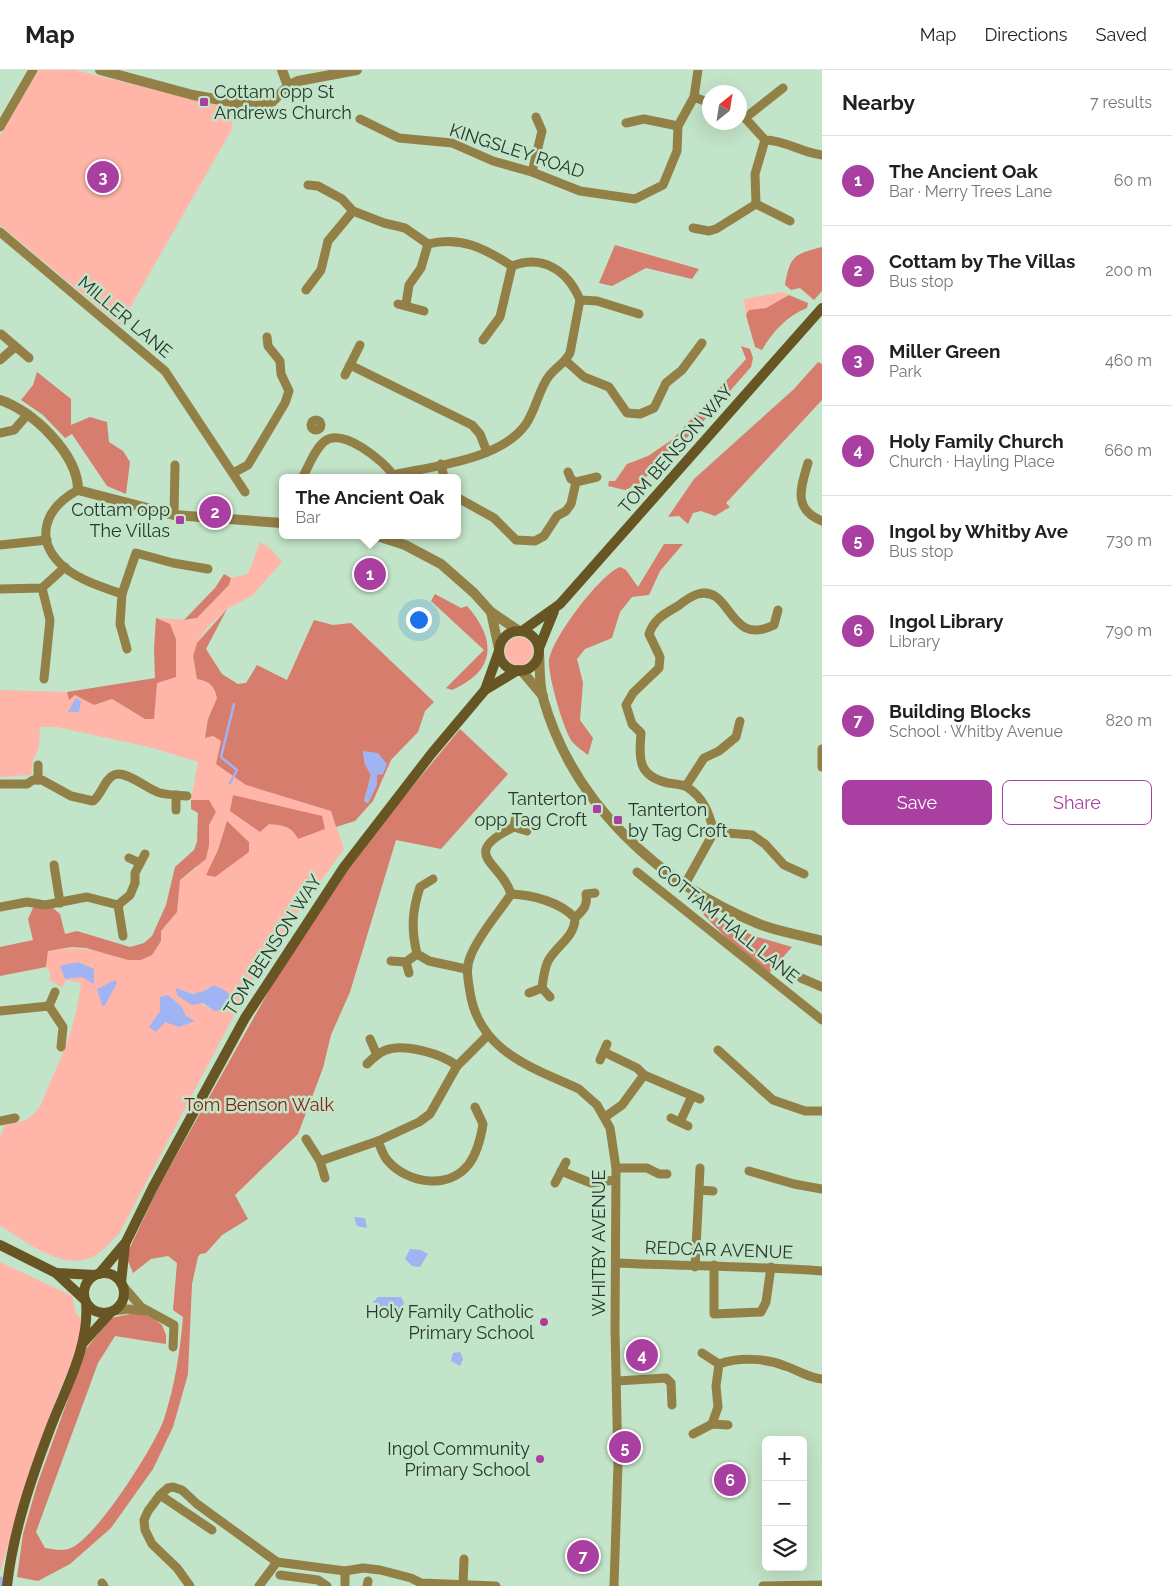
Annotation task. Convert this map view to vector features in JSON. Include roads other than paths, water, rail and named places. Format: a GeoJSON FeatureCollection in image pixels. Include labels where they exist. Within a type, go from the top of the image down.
{"type":"FeatureCollection","features":[{"type":"Feature","properties":{"kind":"main road","name":"TOM BENSON WAY"},"geometry":{"type":"LineString","coordinates":[[520,631],[554,611],[822,308]]}},
{"type":"Feature","properties":{"kind":"main road","name":"TOM BENSON WAY"},"geometry":{"type":"LineString","coordinates":[[539,650],[554,611]]}},
{"type":"Feature","properties":{"kind":"main road"},"geometry":{"type":"LineString","coordinates":[[520,631],[533,637],[539,650],[533,665],[520,670],[503,662],[499,650],[508,634],[520,631]]}},
{"type":"Feature","properties":{"kind":"main road","name":"TOM BENSON WAY"},"geometry":{"type":"LineString","coordinates":[[484,690],[499,650]]}},
{"type":"Feature","properties":{"kind":"main road","name":"TOM BENSON WAY"},"geometry":{"type":"LineString","coordinates":[[97,1274],[126,1242],[221,1060],[275,970],[344,866],[484,690],[520,670]]}},
{"type":"Feature","properties":{"kind":"main road","name":"TOM BENSON WAY"},"geometry":{"type":"LineString","coordinates":[[122,1284],[126,1242]]}},
{"type":"Feature","properties":{"kind":"main road"},"geometry":{"type":"LineString","coordinates":[[0,1245],[56,1273],[94,1311],[112,1312]]}},
{"type":"Feature","properties":{"kind":"main road"},"geometry":{"type":"LineString","coordinates":[[56,1273],[75,1276],[112,1275],[122,1284],[122,1303],[82,1344]]}},
{"type":"Feature","properties":{"kind":"main road"},"geometry":{"type":"LineString","coordinates":[[8,1586],[9,1572],[31,1484],[82,1344],[86,1324],[84,1288],[90,1278],[97,1274]]}},
{"type":"Feature","properties":{"kind":"street"},"geometry":{"type":"LineString","coordinates":[[0,127],[33,70]]}},
{"type":"Feature","properties":{"kind":"street"},"geometry":{"type":"LineString","coordinates":[[100,70],[193,95],[253,106],[272,102],[288,86],[312,77],[357,70]]}},
{"type":"Feature","properties":{"kind":"street"},"geometry":{"type":"LineString","coordinates":[[282,70],[288,86]]}},
{"type":"Feature","properties":{"kind":"street","name":"KINGSLEY ROAD"},"geometry":{"type":"LineString","coordinates":[[360,119],[399,138],[452,143],[493,161],[532,172],[580,191],[635,199],[663,185],[677,151],[678,126],[694,97],[698,70]]}},
{"type":"Feature","properties":{"kind":"street"},"geometry":{"type":"LineString","coordinates":[[747,113],[783,88]]}},
{"type":"Feature","properties":{"kind":"street"},"geometry":{"type":"LineString","coordinates":[[694,97],[702,100]]}},
{"type":"Feature","properties":{"kind":"street"},"geometry":{"type":"LineString","coordinates":[[532,172],[542,131],[536,117]]}},
{"type":"Feature","properties":{"kind":"street"},"geometry":{"type":"LineString","coordinates":[[626,123],[644,119],[678,126]]}},
{"type":"Feature","properties":{"kind":"street"},"geometry":{"type":"LineString","coordinates":[[747,122],[765,140],[773,140],[813,154],[822,155]]}},
{"type":"Feature","properties":{"kind":"street"},"geometry":{"type":"LineString","coordinates":[[756,204],[755,174],[765,140]]}},
{"type":"Feature","properties":{"kind":"street"},"geometry":{"type":"LineString","coordinates":[[308,185],[318,186],[345,200],[353,211],[384,223],[398,224],[428,244],[453,240],[488,250],[512,266],[534,261],[544,264],[568,279],[576,289],[580,300],[572,349],[566,361],[549,376],[527,423],[516,436],[503,445],[487,452],[400,474]]}},
{"type":"Feature","properties":{"kind":"street"},"geometry":{"type":"LineString","coordinates":[[756,204],[790,221]]}},
{"type":"Feature","properties":{"kind":"street"},"geometry":{"type":"LineString","coordinates":[[693,228],[709,231],[716,229],[756,204]]}},
{"type":"Feature","properties":{"kind":"street"},"geometry":{"type":"LineString","coordinates":[[306,290],[321,270],[328,241],[353,211]]}},
{"type":"Feature","properties":{"kind":"street","name":"MILLER LANE"},"geometry":{"type":"LineString","coordinates":[[0,232],[165,371],[245,492]]}},
{"type":"Feature","properties":{"kind":"street"},"geometry":{"type":"LineString","coordinates":[[424,311],[402,304],[409,285],[421,268],[428,244]]}},
{"type":"Feature","properties":{"kind":"street"},"geometry":{"type":"LineString","coordinates":[[483,340],[500,317],[512,266]]}},
{"type":"Feature","properties":{"kind":"street"},"geometry":{"type":"LineString","coordinates":[[580,300],[597,301],[639,314]]}},
{"type":"Feature","properties":{"kind":"street"},"geometry":{"type":"LineString","coordinates":[[1,334],[29,358]]}},
{"type":"Feature","properties":{"kind":"street"},"geometry":{"type":"LineString","coordinates":[[233,474],[248,465],[285,403],[289,390],[281,374],[280,361],[268,346],[267,337]]}},
{"type":"Feature","properties":{"kind":"street"},"geometry":{"type":"LineString","coordinates":[[566,361],[584,377],[609,387],[627,413],[640,414],[654,408],[666,383],[682,370],[702,343]]}},
{"type":"Feature","properties":{"kind":"street"},"geometry":{"type":"LineString","coordinates":[[345,375],[360,345]]}},
{"type":"Feature","properties":{"kind":"street"},"geometry":{"type":"LineString","coordinates":[[0,360],[15,347]]}},
{"type":"Feature","properties":{"kind":"street"},"geometry":{"type":"LineString","coordinates":[[350,365],[472,425],[480,434],[487,452]]}},
{"type":"Feature","properties":{"kind":"street"},"geometry":{"type":"LineString","coordinates":[[0,400],[12,404],[28,414],[61,446],[78,483],[78,490]]}},
{"type":"Feature","properties":{"kind":"street"},"geometry":{"type":"LineString","coordinates":[[0,433],[14,430],[28,414]]}},
{"type":"Feature","properties":{"kind":"street"},"geometry":{"type":"LineString","coordinates":[[318,430],[324,441]]}},
{"type":"Feature","properties":{"kind":"street"},"geometry":{"type":"LineString","coordinates":[[304,474],[324,441],[332,438],[342,438],[378,458],[390,474]]}},
{"type":"Feature","properties":{"kind":"street"},"geometry":{"type":"LineString","coordinates":[[808,463],[800,491],[802,505],[807,512],[822,521]]}},
{"type":"Feature","properties":{"kind":"street"},"geometry":{"type":"LineString","coordinates":[[441,464],[443,474]]}},
{"type":"Feature","properties":{"kind":"street"},"geometry":{"type":"LineString","coordinates":[[174,515],[175,465]]}},
{"type":"Feature","properties":{"kind":"street"},"geometry":{"type":"LineString","coordinates":[[568,472],[571,479],[576,482],[597,478]]}},
{"type":"Feature","properties":{"kind":"street"},"geometry":{"type":"LineString","coordinates":[[461,500],[494,518],[516,540],[535,542],[544,536],[552,522],[566,511],[571,504],[576,482]]}},
{"type":"Feature","properties":{"kind":"street"},"geometry":{"type":"LineString","coordinates":[[122,594],[88,582],[65,567],[53,553],[47,540],[46,528],[57,504],[78,490],[174,515],[279,522]]}},
{"type":"Feature","properties":{"kind":"street"},"geometry":{"type":"LineString","coordinates":[[387,539],[406,545],[441,564],[474,593],[491,612],[520,631]]}},
{"type":"Feature","properties":{"kind":"street"},"geometry":{"type":"LineString","coordinates":[[0,545],[47,540]]}},
{"type":"Feature","properties":{"kind":"street"},"geometry":{"type":"LineString","coordinates":[[127,649],[120,624],[122,594],[136,553],[173,563],[208,569]]}},
{"type":"Feature","properties":{"kind":"street"},"geometry":{"type":"LineString","coordinates":[[0,590],[42,588],[65,567]]}},
{"type":"Feature","properties":{"kind":"street"},"geometry":{"type":"LineString","coordinates":[[42,588],[50,620],[44,679]]}},
{"type":"Feature","properties":{"kind":"street"},"geometry":{"type":"LineString","coordinates":[[684,886],[714,832],[707,807],[686,786],[658,780],[648,775],[640,759],[641,734],[632,724],[626,704],[633,692],[659,668],[660,657],[648,634],[653,623],[698,594],[713,596],[720,601],[745,629],[755,631],[774,625],[778,610]]}},
{"type":"Feature","properties":{"kind":"street"},"geometry":{"type":"LineString","coordinates":[[491,612],[499,650]]}},
{"type":"Feature","properties":{"kind":"street"},"geometry":{"type":"LineString","coordinates":[[539,650],[542,696]]}},
{"type":"Feature","properties":{"kind":"street"},"geometry":{"type":"LineString","coordinates":[[520,670],[542,696],[566,754],[601,808],[633,844],[684,886],[760,924],[822,941]]}},
{"type":"Feature","properties":{"kind":"street"},"geometry":{"type":"LineString","coordinates":[[686,786],[704,758],[719,751],[736,737],[740,721]]}},
{"type":"Feature","properties":{"kind":"street"},"geometry":{"type":"LineString","coordinates":[[822,749],[822,766]]}},
{"type":"Feature","properties":{"kind":"street"},"geometry":{"type":"LineString","coordinates":[[38,764],[38,780]]}},
{"type":"Feature","properties":{"kind":"street"},"geometry":{"type":"LineString","coordinates":[[0,784],[27,784],[42,780],[71,796],[93,802],[115,774],[123,774],[160,793],[187,796]]}},
{"type":"Feature","properties":{"kind":"street"},"geometry":{"type":"LineString","coordinates":[[176,795],[176,810]]}},
{"type":"Feature","properties":{"kind":"street"},"geometry":{"type":"LineString","coordinates":[[514,827],[516,816]]}},
{"type":"Feature","properties":{"kind":"street"},"geometry":{"type":"LineString","coordinates":[[511,894],[505,880],[491,867],[486,857],[488,847],[494,837],[514,827],[526,831]]}},
{"type":"Feature","properties":{"kind":"street"},"geometry":{"type":"LineString","coordinates":[[714,832],[752,835],[765,844],[784,865],[804,874]]}},
{"type":"Feature","properties":{"kind":"street"},"geometry":{"type":"LineString","coordinates":[[118,905],[130,894],[135,873],[145,854]]}},
{"type":"Feature","properties":{"kind":"street"},"geometry":{"type":"LineString","coordinates":[[129,858],[140,863]]}},
{"type":"Feature","properties":{"kind":"street"},"geometry":{"type":"LineString","coordinates":[[54,865],[60,902]]}},
{"type":"Feature","properties":{"kind":"street","name":"COTTAM HALL LANE"},"geometry":{"type":"LineString","coordinates":[[637,872],[822,1020]]}},
{"type":"Feature","properties":{"kind":"street"},"geometry":{"type":"LineString","coordinates":[[433,879],[416,884],[412,912],[412,933],[417,954],[429,961],[466,969],[479,940],[511,894]]}},
{"type":"Feature","properties":{"kind":"street"},"geometry":{"type":"LineString","coordinates":[[550,997],[542,988],[543,974],[548,961],[575,929],[575,918],[585,909],[590,894],[580,886]]}},
{"type":"Feature","properties":{"kind":"street"},"geometry":{"type":"LineString","coordinates":[[511,894],[526,895],[560,907],[575,918]]}},
{"type":"Feature","properties":{"kind":"street"},"geometry":{"type":"LineString","coordinates":[[0,907],[27,902],[45,905],[87,897],[118,905]]}},
{"type":"Feature","properties":{"kind":"street"},"geometry":{"type":"LineString","coordinates":[[118,905],[123,936]]}},
{"type":"Feature","properties":{"kind":"street"},"geometry":{"type":"LineString","coordinates":[[391,960],[406,962],[417,954]]}},
{"type":"Feature","properties":{"kind":"street"},"geometry":{"type":"LineString","coordinates":[[406,962],[409,974]]}},
{"type":"Feature","properties":{"kind":"street","name":"WHITBY AVENUE"},"geometry":{"type":"LineString","coordinates":[[466,969],[472,1002],[488,1035],[514,1059],[579,1089],[597,1106],[605,1117],[613,1138],[616,1168],[618,1464],[614,1586]]}},
{"type":"Feature","properties":{"kind":"street"},"geometry":{"type":"LineString","coordinates":[[801,978],[822,987]]}},
{"type":"Feature","properties":{"kind":"street"},"geometry":{"type":"LineString","coordinates":[[529,993],[542,988]]}},
{"type":"Feature","properties":{"kind":"street"},"geometry":{"type":"LineString","coordinates":[[49,1006],[55,992]]}},
{"type":"Feature","properties":{"kind":"street"},"geometry":{"type":"LineString","coordinates":[[0,1011],[49,1006]]}},
{"type":"Feature","properties":{"kind":"street"},"geometry":{"type":"LineString","coordinates":[[49,1006],[63,1027],[61,1047]]}},
{"type":"Feature","properties":{"kind":"street"},"geometry":{"type":"LineString","coordinates":[[320,1161],[378,1141],[419,1122],[430,1114],[457,1066],[488,1035]]}},
{"type":"Feature","properties":{"kind":"street"},"geometry":{"type":"LineString","coordinates":[[370,1040],[377,1054]]}},
{"type":"Feature","properties":{"kind":"street"},"geometry":{"type":"LineString","coordinates":[[367,1064],[377,1054],[388,1049],[425,1052],[448,1059],[457,1066]]}},
{"type":"Feature","properties":{"kind":"street"},"geometry":{"type":"LineString","coordinates":[[718,1050],[773,1100],[805,1111],[822,1111]]}},
{"type":"Feature","properties":{"kind":"street"},"geometry":{"type":"LineString","coordinates":[[604,1052],[637,1068],[644,1075],[696,1097],[680,1122]]}},
{"type":"Feature","properties":{"kind":"street"},"geometry":{"type":"LineString","coordinates":[[605,1117],[622,1105],[644,1075]]}},
{"type":"Feature","properties":{"kind":"street"},"geometry":{"type":"LineString","coordinates":[[378,1141],[386,1159],[395,1169],[407,1176],[419,1180],[446,1180],[457,1175],[469,1164],[481,1136],[483,1124],[475,1107]]}},
{"type":"Feature","properties":{"kind":"street"},"geometry":{"type":"LineString","coordinates":[[0,1121],[15,1118]]}},
{"type":"Feature","properties":{"kind":"street"},"geometry":{"type":"LineString","coordinates":[[483,1124],[494,1122]]}},
{"type":"Feature","properties":{"kind":"street"},"geometry":{"type":"LineString","coordinates":[[306,1139],[320,1161],[325,1178]]}},
{"type":"Feature","properties":{"kind":"street"},"geometry":{"type":"LineString","coordinates":[[554,1183],[566,1162]]}},
{"type":"Feature","properties":{"kind":"street"},"geometry":{"type":"LineString","coordinates":[[616,1168],[647,1168],[659,1174],[667,1174]]}},
{"type":"Feature","properties":{"kind":"street"},"geometry":{"type":"LineString","coordinates":[[696,1267],[700,1168]]}},
{"type":"Feature","properties":{"kind":"street"},"geometry":{"type":"LineString","coordinates":[[561,1171],[590,1183],[615,1180]]}},
{"type":"Feature","properties":{"kind":"street"},"geometry":{"type":"LineString","coordinates":[[749,1171],[794,1184],[822,1189]]}},
{"type":"Feature","properties":{"kind":"street"},"geometry":{"type":"LineString","coordinates":[[699,1190],[713,1191]]}},
{"type":"Feature","properties":{"kind":"street","name":"REDCAR AVENUE"},"geometry":{"type":"LineString","coordinates":[[616,1263],[696,1267],[714,1265],[771,1267],[822,1271]]}},
{"type":"Feature","properties":{"kind":"street"},"geometry":{"type":"LineString","coordinates":[[714,1265],[714,1314],[760,1312],[766,1302],[771,1267]]}},
{"type":"Feature","properties":{"kind":"street"},"geometry":{"type":"LineString","coordinates":[[122,1284],[134,1301],[146,1311],[174,1325],[173,1347]]}},
{"type":"Feature","properties":{"kind":"street"},"geometry":{"type":"LineString","coordinates":[[112,1312],[128,1309],[146,1311]]}},
{"type":"Feature","properties":{"kind":"street"},"geometry":{"type":"LineString","coordinates":[[702,1354],[719,1364]]}},
{"type":"Feature","properties":{"kind":"street"},"geometry":{"type":"LineString","coordinates":[[719,1364],[730,1360],[758,1360],[785,1365],[812,1378],[822,1379]]}},
{"type":"Feature","properties":{"kind":"street"},"geometry":{"type":"LineString","coordinates":[[712,1424],[718,1407],[716,1386],[719,1364]]}},
{"type":"Feature","properties":{"kind":"street"},"geometry":{"type":"LineString","coordinates":[[617,1381],[666,1378],[671,1383],[672,1405]]}},
{"type":"Feature","properties":{"kind":"street"},"geometry":{"type":"LineString","coordinates":[[693,1434],[712,1424],[728,1425]]}},
{"type":"Feature","properties":{"kind":"street"},"geometry":{"type":"LineString","coordinates":[[190,1586],[177,1568],[147,1537],[144,1520],[160,1495],[168,1488],[173,1487],[182,1490],[197,1504],[277,1562],[345,1571],[363,1568],[380,1570],[411,1578],[421,1583],[496,1586]]}},
{"type":"Feature","properties":{"kind":"street"},"geometry":{"type":"LineString","coordinates":[[160,1495],[212,1530]]}},
{"type":"Feature","properties":{"kind":"street"},"geometry":{"type":"LineString","coordinates":[[463,1586],[464,1559]]}},
{"type":"Feature","properties":{"kind":"street"},"geometry":{"type":"LineString","coordinates":[[259,1586],[277,1562]]}},
{"type":"Feature","properties":{"kind":"street"},"geometry":{"type":"LineString","coordinates":[[345,1571],[345,1586]]}},
{"type":"Feature","properties":{"kind":"street"},"geometry":{"type":"LineString","coordinates":[[280,1575],[318,1580],[327,1586]]}},
{"type":"Feature","properties":{"kind":"street"},"geometry":{"type":"LineString","coordinates":[[763,1586],[822,1584]]}},
{"type":"Feature","properties":{"kind":"water"},"geometry":{"type":"Polygon","coordinates":[[[76,698],[81,701],[79,712],[68,712],[76,698]]]}},
{"type":"Feature","properties":{"kind":"water"},"geometry":{"type":"Polygon","coordinates":[[[363,751],[378,753],[387,764],[383,774],[377,775],[377,785],[368,803],[364,801],[371,775],[365,764],[363,751]]]}},
{"type":"Feature","properties":{"kind":"water"},"geometry":{"type":"Polygon","coordinates":[[[78,962],[94,969],[94,984],[82,977],[65,979],[60,966],[78,962]]]}},
{"type":"Feature","properties":{"kind":"water"},"geometry":{"type":"Polygon","coordinates":[[[115,980],[117,983],[105,1005],[102,1006],[97,989],[115,980]]]}},
{"type":"Feature","properties":{"kind":"water"},"geometry":{"type":"Polygon","coordinates":[[[214,985],[228,992],[230,1001],[225,1009],[214,1011],[203,1003],[192,1005],[178,996],[175,988],[193,994],[204,991],[214,985]]]}},
{"type":"Feature","properties":{"kind":"water"},"geometry":{"type":"Polygon","coordinates":[[[168,995],[182,1007],[186,1016],[195,1021],[179,1027],[165,1022],[156,1032],[149,1027],[160,1011],[160,997],[168,995]]]}},
{"type":"Feature","properties":{"kind":"water"},"geometry":{"type":"Polygon","coordinates":[[[354,1217],[365,1218],[367,1228],[357,1226],[354,1217]]]}},
{"type":"Feature","properties":{"kind":"water"},"geometry":{"type":"Polygon","coordinates":[[[410,1249],[421,1250],[428,1254],[420,1267],[412,1266],[405,1259],[410,1249]]]}},
{"type":"Feature","properties":{"kind":"water"},"geometry":{"type":"Polygon","coordinates":[[[378,1297],[401,1297],[404,1303],[400,1310],[386,1309],[373,1302],[378,1297]]]}},
{"type":"Feature","properties":{"kind":"water"},"geometry":{"type":"Polygon","coordinates":[[[460,1352],[463,1359],[460,1366],[451,1361],[453,1353],[460,1352]]]}},
{"type":"Feature","properties":{"kind":"waterway"},"geometry":{"type":"LineString","coordinates":[[230,783],[237,770],[221,757],[234,704]]}},
{"type":"Feature","properties":{"kind":"waterway"},"geometry":{"type":"LineString","coordinates":[[0,1581],[4,1586]]}},
{"type":"Feature","properties":{"kind":"place","name":"Cottam opp St Andrews Church"},"geometry":{"type":"Point","coordinates":[204,102]}},
{"type":"Feature","properties":{"kind":"place","name":"Miller Green"},"geometry":{"type":"Point","coordinates":[103,177]}},
{"type":"Feature","properties":{"kind":"place","name":"Cottam by The Villas"},"geometry":{"type":"Point","coordinates":[215,512]}},
{"type":"Feature","properties":{"kind":"place","name":"Cottam opp The Villas"},"geometry":{"type":"Point","coordinates":[180,520]}},
{"type":"Feature","properties":{"kind":"place","name":"The Ancient Oak"},"geometry":{"type":"Point","coordinates":[370,574]}},
{"type":"Feature","properties":{"kind":"place","name":"Tanterton opp Tag Croft"},"geometry":{"type":"Point","coordinates":[597,809]}},
{"type":"Feature","properties":{"kind":"place","name":"Tanterton by Tag Croft"},"geometry":{"type":"Point","coordinates":[618,820]}},
{"type":"Feature","properties":{"kind":"place","name":"Holy Family Catholic Primary School"},"geometry":{"type":"Point","coordinates":[544,1322]}},
{"type":"Feature","properties":{"kind":"place","name":"Holy Family Church"},"geometry":{"type":"Point","coordinates":[642,1355]}},
{"type":"Feature","properties":{"kind":"place","name":"Ingol by Whitby Ave"},"geometry":{"type":"Point","coordinates":[625,1447]}},
{"type":"Feature","properties":{"kind":"place","name":"Ingol Community Primary School"},"geometry":{"type":"Point","coordinates":[540,1459]}},
{"type":"Feature","properties":{"kind":"place","name":"Ingol Library"},"geometry":{"type":"Point","coordinates":[730,1480]}},
{"type":"Feature","properties":{"kind":"place","name":"Building Blocks"},"geometry":{"type":"Point","coordinates":[583,1556]}},
{"type":"Feature","properties":{"kind":"park label","name":"Tom Benson Walk"},"geometry":{"type":"Point","coordinates":[259,1105]}}]}
